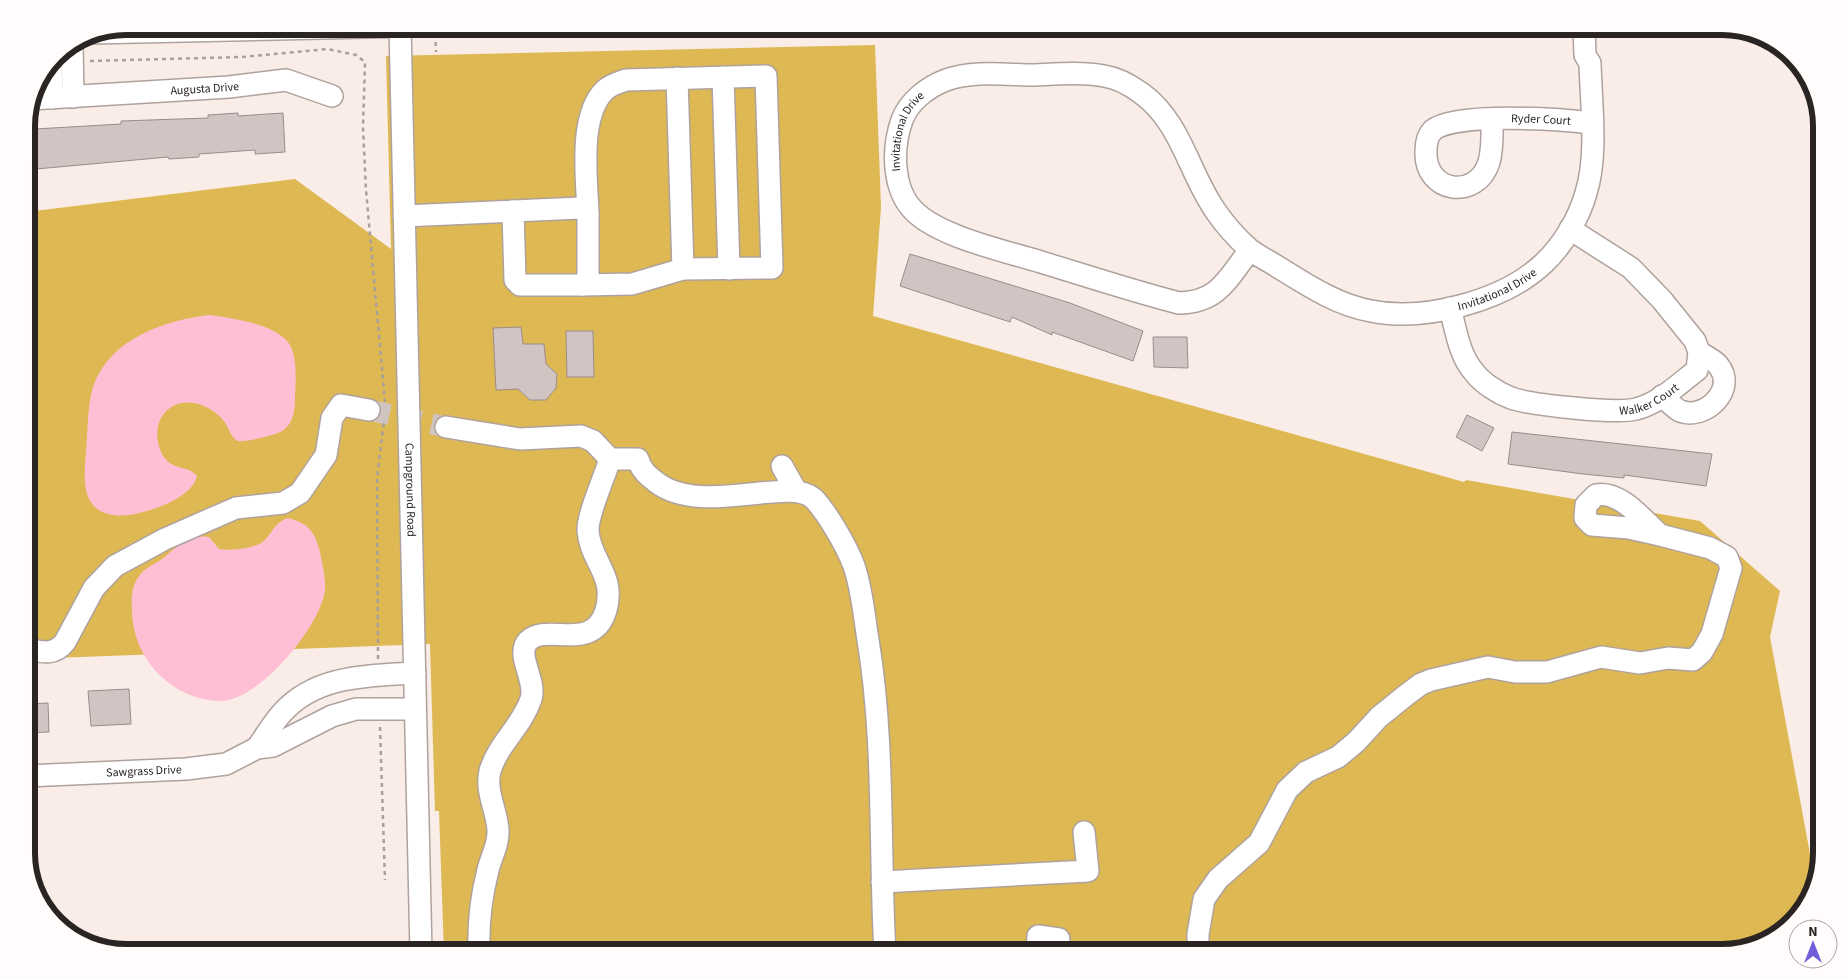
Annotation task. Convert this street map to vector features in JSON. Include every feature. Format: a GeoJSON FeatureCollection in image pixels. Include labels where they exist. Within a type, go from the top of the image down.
{"type":"FeatureCollection","features":[{"type":"Feature","properties":{"kind":"street","name":"Campground Road"},"geometry":{"type":"LineString","coordinates":[[405,35],[404,216],[421,944]]}},
{"type":"Feature","properties":{"kind":"street","name":"Invitational Drive"},"geometry":{"type":"LineString","coordinates":[[1584,35],[1585,55],[1590,63]]}},
{"type":"Feature","properties":{"kind":"street","name":"Invitational Drive"},"geometry":{"type":"LineString","coordinates":[[1250,250],[1216,293],[1204,300],[1179,303],[987,245],[930,224],[911,208],[898,179],[897,142],[903,118],[912,104],[927,89],[950,78],[984,75],[1082,74],[1106,76],[1126,83],[1159,108],[1172,127],[1216,212],[1250,250],[1316,290],[1367,311],[1390,314],[1450,308],[1470,303],[1513,284],[1544,263],[1570,229],[1580,209],[1590,179],[1590,63],[1594,55],[1594,35]]}},
{"type":"Feature","properties":{"kind":"street","name":"Augusta Drive"},"geometry":{"type":"LineString","coordinates":[[64,60],[52,98],[229,87],[286,80],[332,96]]}},
{"type":"Feature","properties":{"kind":"street"},"geometry":{"type":"LineString","coordinates":[[513,211],[515,280],[520,286],[623,286],[683,269],[772,268],[766,76],[626,80],[606,88],[594,105],[587,127],[588,279],[582,285]]}},
{"type":"Feature","properties":{"kind":"street"},"geometry":{"type":"LineString","coordinates":[[723,77],[729,269]]}},
{"type":"Feature","properties":{"kind":"street"},"geometry":{"type":"LineString","coordinates":[[677,78],[683,269]]}},
{"type":"Feature","properties":{"kind":"street","name":"Ryder Court"},"geometry":{"type":"LineString","coordinates":[[1492,120],[1555,118],[1591,123]]}},
{"type":"Feature","properties":{"kind":"street"},"geometry":{"type":"LineString","coordinates":[[404,216],[580,208],[588,214]]}},
{"type":"Feature","properties":{"kind":"street"},"geometry":{"type":"LineString","coordinates":[[1570,229],[1631,268],[1662,300],[1695,341],[1699,352],[1718,365],[1723,376],[1722,392],[1718,399],[1698,413],[1680,411],[1662,396]]}},
{"type":"Feature","properties":{"kind":"street","name":"Walker Court"},"geometry":{"type":"LineString","coordinates":[[1450,308],[1461,350],[1474,372],[1490,386],[1511,398],[1536,403],[1623,411],[1637,409],[1662,396],[1696,370],[1699,352]]}},
{"type":"Feature","properties":{"kind":"street"},"geometry":{"type":"LineString","coordinates":[[35,651],[49,653],[59,649],[65,642],[101,579],[115,566],[136,553],[236,508],[290,501],[300,493],[323,461],[335,411],[340,405],[379,412]]}},
{"type":"Feature","properties":{"kind":"street"},"geometry":{"type":"LineString","coordinates":[[446,426],[520,439],[581,436],[593,442],[610,459],[638,459],[646,474],[665,489],[678,494],[740,496],[796,491],[812,497],[825,514],[848,553],[858,578],[877,712],[885,944]]}},
{"type":"Feature","properties":{"kind":"street"},"geometry":{"type":"LineString","coordinates":[[479,944],[482,898],[499,833],[489,786],[490,773],[494,759],[519,723],[532,696],[532,682],[523,654],[524,647],[529,640],[539,636],[589,632],[597,626],[606,611],[608,582],[590,542],[588,525],[610,459]]}},
{"type":"Feature","properties":{"kind":"street"},"geometry":{"type":"LineString","coordinates":[[782,466],[796,491]]}},
{"type":"Feature","properties":{"kind":"street"},"geometry":{"type":"LineString","coordinates":[[1198,944],[1204,899],[1222,875],[1259,843],[1287,790],[1306,772],[1342,753],[1392,706],[1421,684],[1488,667],[1514,672],[1547,672],[1601,657],[1640,663],[1668,658],[1689,660],[1697,657],[1712,634],[1727,583],[1730,563],[1727,557],[1710,548],[1660,535]]}},
{"type":"Feature","properties":{"kind":"street","name":"Sawgrass Drive"},"geometry":{"type":"LineString","coordinates":[[257,748],[281,714],[296,699],[320,684],[378,675],[415,673]]}},
{"type":"Feature","properties":{"kind":"street"},"geometry":{"type":"LineString","coordinates":[[309,691],[322,722]]}},
{"type":"Feature","properties":{"kind":"street","name":"Sawgrass Drive"},"geometry":{"type":"LineString","coordinates":[[35,776],[186,769],[226,764],[257,748],[273,746],[322,722],[356,709],[416,709]]}},
{"type":"Feature","properties":{"kind":"street"},"geometry":{"type":"LineString","coordinates":[[882,882],[1088,871],[1084,832]]}},
{"type":"Feature","properties":{"kind":"street"},"geometry":{"type":"LineString","coordinates":[[1038,944],[1038,936],[1059,939]]}},
{"type":"Feature","properties":{"kind":"path"},"geometry":{"type":"LineString","coordinates":[[435,35],[436,52]]}},
{"type":"Feature","properties":{"kind":"path"},"geometry":{"type":"LineString","coordinates":[[68,56],[242,57],[327,49],[356,55],[365,62],[363,128],[379,412],[376,479],[378,675]]}},
{"type":"Feature","properties":{"kind":"path"},"geometry":{"type":"LineString","coordinates":[[379,709],[385,880]]}},
{"type":"Feature","properties":{"kind":"shaded area"},"geometry":{"type":"Polygon","coordinates":[[[875,45],[881,207],[873,316],[1464,482],[1466,480],[1700,521],[1780,591],[1770,637],[1812,865],[1804,893],[1798,904],[1773,929],[1746,941],[1722,944],[444,944],[439,811],[435,811],[430,644],[35,659],[35,211],[295,179],[391,249],[386,56],[875,45]]]}},
{"type":"Feature","properties":{"kind":"shaded area"},"geometry":{"type":"Polygon","coordinates":[[[210,315],[241,320],[265,327],[284,338],[290,345],[294,356],[296,376],[294,409],[290,424],[282,431],[273,435],[253,440],[238,441],[233,437],[223,420],[209,409],[192,403],[175,405],[167,410],[161,418],[157,430],[158,444],[168,462],[192,471],[197,476],[192,486],[174,500],[147,511],[119,516],[102,512],[91,502],[86,488],[85,473],[90,400],[94,384],[102,368],[127,343],[142,334],[175,321],[210,315]]]}},
{"type":"Feature","properties":{"kind":"shaded area"},"geometry":{"type":"Polygon","coordinates":[[[287,518],[300,522],[310,529],[316,539],[324,571],[325,590],[321,605],[300,642],[268,677],[251,690],[234,699],[218,701],[200,698],[184,692],[169,683],[146,658],[134,627],[132,596],[133,588],[139,576],[180,544],[191,539],[209,537],[219,549],[230,550],[250,547],[265,540],[277,525],[287,518]]]}},
{"type":"Feature","properties":{"kind":"building"},"geometry":{"type":"Polygon","coordinates":[[[238,113],[238,116],[283,113],[285,152],[255,154],[255,150],[199,154],[199,157],[169,159],[168,157],[36,169],[35,129],[121,124],[121,121],[208,118],[208,115],[238,113]]]}},
{"type":"Feature","properties":{"kind":"building"},"geometry":{"type":"Polygon","coordinates":[[[910,254],[1070,303],[1143,331],[1133,361],[1052,332],[1052,335],[1012,317],[1010,322],[900,286],[910,254]]]}},
{"type":"Feature","properties":{"kind":"building"},"geometry":{"type":"Polygon","coordinates":[[[521,327],[523,344],[544,344],[546,364],[557,374],[556,388],[546,400],[530,400],[518,389],[496,390],[493,328],[521,327]]]}},
{"type":"Feature","properties":{"kind":"building"},"geometry":{"type":"Polygon","coordinates":[[[566,331],[593,331],[594,377],[567,377],[566,331]]]}},
{"type":"Feature","properties":{"kind":"building"},"geometry":{"type":"Polygon","coordinates":[[[1153,337],[1187,337],[1188,368],[1154,367],[1153,337]]]}},
{"type":"Feature","properties":{"kind":"building"},"geometry":{"type":"Polygon","coordinates":[[[1467,415],[1494,428],[1482,451],[1456,437],[1467,415]]]}},
{"type":"Feature","properties":{"kind":"building"},"geometry":{"type":"Polygon","coordinates":[[[1512,432],[1712,454],[1706,486],[1624,475],[1624,478],[1508,464],[1512,432]]]}},
{"type":"Feature","properties":{"kind":"building"},"geometry":{"type":"Polygon","coordinates":[[[129,689],[131,724],[91,726],[88,691],[129,689]]]}},
{"type":"Feature","properties":{"kind":"building"},"geometry":{"type":"Polygon","coordinates":[[[48,703],[49,732],[35,733],[35,704],[48,703]]]}},
{"type":"Feature","properties":{"kind":"tunnel"},"geometry":{"type":"LineString","coordinates":[[369,410],[446,427]]}}]}
